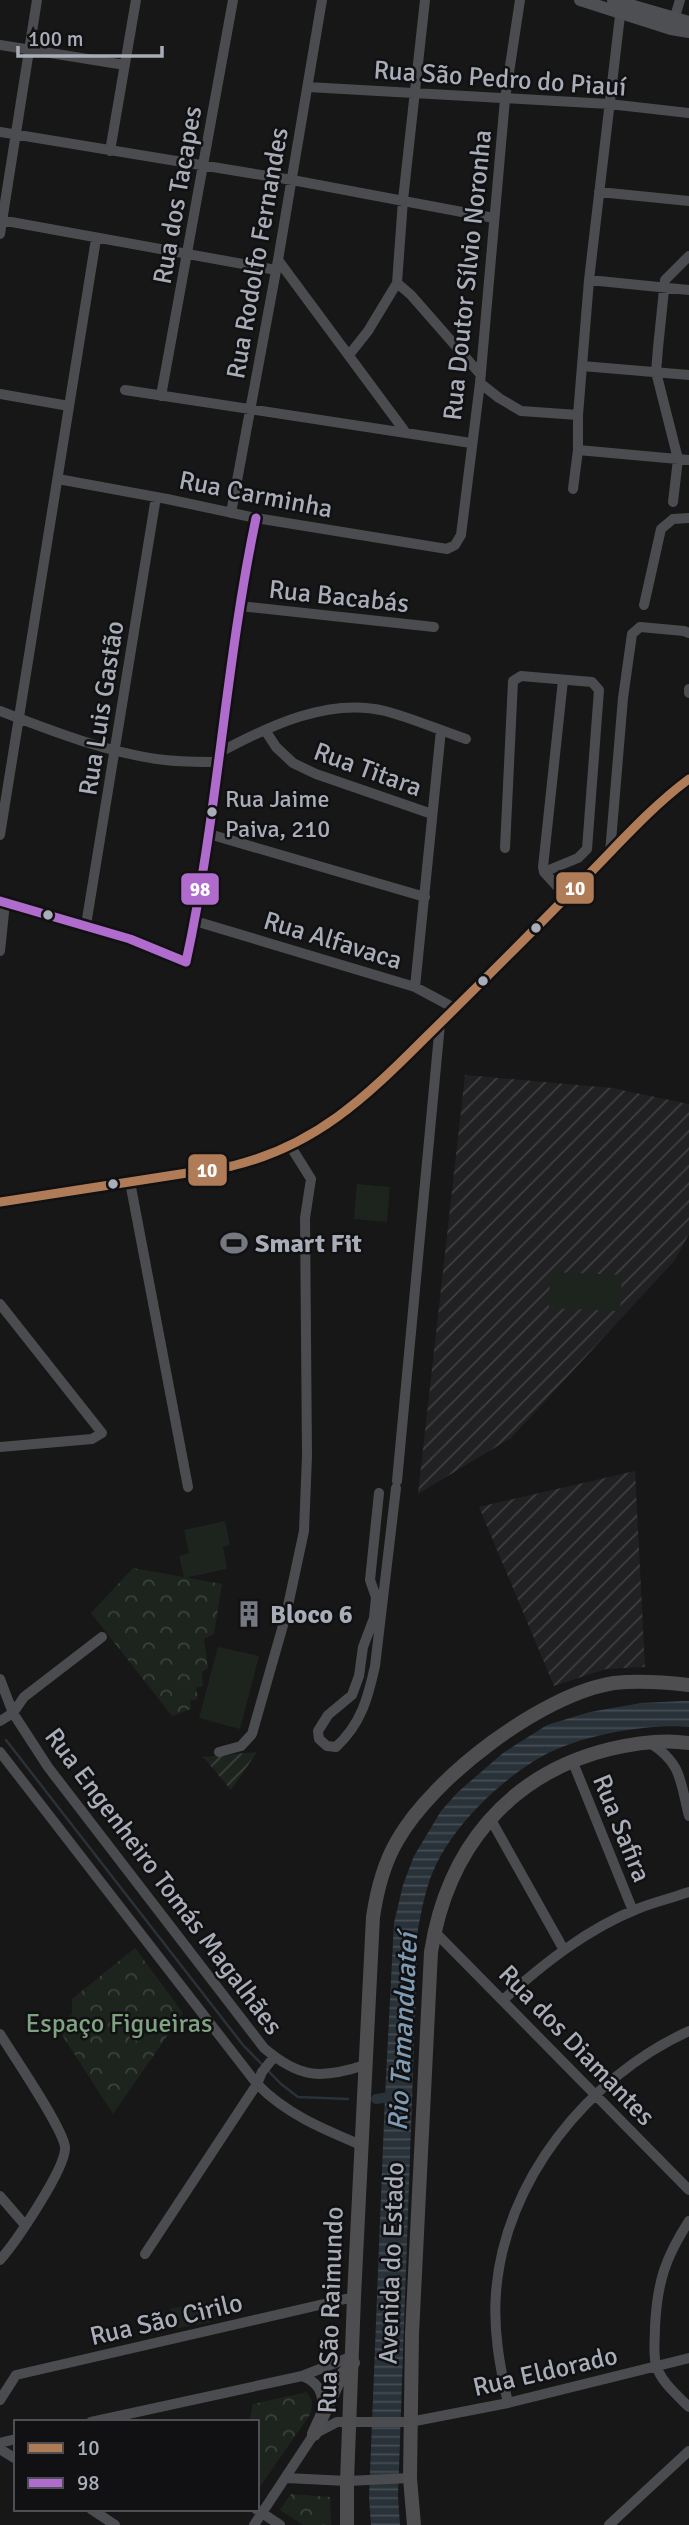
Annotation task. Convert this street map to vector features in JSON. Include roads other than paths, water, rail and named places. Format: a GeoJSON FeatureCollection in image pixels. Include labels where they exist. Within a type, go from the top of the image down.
{"type":"FeatureCollection","features":[{"type":"Feature","properties":{"kind":"highway"},"geometry":{"type":"LineString","coordinates":[[365,2065],[376,1891],[392,1850],[417,1811],[443,1784],[493,1742],[520,1722],[570,1695],[612,1684],[650,1681],[689,1685]]}},
{"type":"Feature","properties":{"kind":"highway","name":"Avenida do Estado"},"geometry":{"type":"LineString","coordinates":[[414,2525],[405,2478],[406,2422],[431,1952],[434,1931],[452,1879],[477,1833],[490,1818],[530,1783],[549,1771],[572,1760],[624,1746],[689,1743]]}},
{"type":"Feature","properties":{"kind":"highway","name":"Rua São Raimundo"},"geometry":{"type":"LineString","coordinates":[[347,2525],[354,2481],[350,2422],[365,2065]]}},
{"type":"Feature","properties":{"kind":"highway"},"geometry":{"type":"LineString","coordinates":[[316,2429],[339,2379],[353,2360]]}},
{"type":"Feature","properties":{"kind":"main road"},"geometry":{"type":"LineString","coordinates":[[580,0],[618,5],[689,32]]}},
{"type":"Feature","properties":{"kind":"main road"},"geometry":{"type":"LineString","coordinates":[[673,24],[689,22]]}},
{"type":"Feature","properties":{"kind":"main road"},"geometry":{"type":"LineString","coordinates":[[0,1202],[232,1166],[291,1147],[323,1128],[389,1074],[610,853],[689,779]]}},
{"type":"Feature","properties":{"kind":"street"},"geometry":{"type":"LineString","coordinates":[[0,234],[37,0]]}},
{"type":"Feature","properties":{"kind":"street"},"geometry":{"type":"LineString","coordinates":[[110,151],[136,0]]}},
{"type":"Feature","properties":{"kind":"street","name":"Rua dos Tacapes"},"geometry":{"type":"LineString","coordinates":[[161,396],[233,0]]}},
{"type":"Feature","properties":{"kind":"street","name":"Rua Rodolfo Fernandes"},"geometry":{"type":"LineString","coordinates":[[231,513],[322,0]]}},
{"type":"Feature","properties":{"kind":"street"},"geometry":{"type":"LineString","coordinates":[[349,355],[368,331],[397,283],[403,200],[425,0]]}},
{"type":"Feature","properties":{"kind":"street","name":"Rua Doutor Sílvio Noronha"},"geometry":{"type":"LineString","coordinates":[[447,549],[455,545],[461,535],[480,379],[505,99],[520,0]]}},
{"type":"Feature","properties":{"kind":"street"},"geometry":{"type":"LineString","coordinates":[[673,24],[680,0]]}},
{"type":"Feature","properties":{"kind":"street"},"geometry":{"type":"LineString","coordinates":[[573,489],[589,280],[618,5]]}},
{"type":"Feature","properties":{"kind":"street"},"geometry":{"type":"LineString","coordinates":[[0,45],[125,65]]}},
{"type":"Feature","properties":{"kind":"street","name":"Rua São Pedro do Piauí"},"geometry":{"type":"LineString","coordinates":[[308,87],[609,104],[689,113]]}},
{"type":"Feature","properties":{"kind":"street"},"geometry":{"type":"LineString","coordinates":[[0,132],[292,180],[494,218]]}},
{"type":"Feature","properties":{"kind":"street"},"geometry":{"type":"LineString","coordinates":[[599,192],[689,201]]}},
{"type":"Feature","properties":{"kind":"street"},"geometry":{"type":"LineString","coordinates":[[1,220],[96,239],[277,265],[349,355],[405,433]]}},
{"type":"Feature","properties":{"kind":"street"},"geometry":{"type":"LineString","coordinates":[[0,835],[96,239]]}},
{"type":"Feature","properties":{"kind":"street"},"geometry":{"type":"LineString","coordinates":[[673,502],[684,460],[656,373],[663,288],[671,272],[689,256]]}},
{"type":"Feature","properties":{"kind":"street"},"geometry":{"type":"LineString","coordinates":[[589,280],[689,290]]}},
{"type":"Feature","properties":{"kind":"street"},"geometry":{"type":"LineString","coordinates":[[397,283],[411,295],[480,379],[499,398],[521,411],[578,415]]}},
{"type":"Feature","properties":{"kind":"street"},"geometry":{"type":"LineString","coordinates":[[582,366],[689,376]]}},
{"type":"Feature","properties":{"kind":"street"},"geometry":{"type":"LineString","coordinates":[[125,390],[471,443]]}},
{"type":"Feature","properties":{"kind":"street"},"geometry":{"type":"LineString","coordinates":[[0,394],[69,406]]}},
{"type":"Feature","properties":{"kind":"street"},"geometry":{"type":"LineString","coordinates":[[578,450],[684,460]]}},
{"type":"Feature","properties":{"kind":"street","name":"Rua Carminha"},"geometry":{"type":"LineString","coordinates":[[58,479],[256,518],[447,549]]}},
{"type":"Feature","properties":{"kind":"street","name":"Rua Luis Gastão"},"geometry":{"type":"LineString","coordinates":[[86,925],[156,497]]}},
{"type":"Feature","properties":{"kind":"street"},"geometry":{"type":"LineString","coordinates":[[0,951],[3,902],[130,939],[186,961],[209,834],[240,606],[256,518]]}},
{"type":"Feature","properties":{"kind":"street"},"geometry":{"type":"LineString","coordinates":[[644,605],[661,530],[673,519],[689,518]]}},
{"type":"Feature","properties":{"kind":"street","name":"Rua Bacabás"},"geometry":{"type":"LineString","coordinates":[[240,606],[434,627]]}},
{"type":"Feature","properties":{"kind":"street"},"geometry":{"type":"LineString","coordinates":[[610,853],[623,698],[632,634],[640,627],[689,633]]}},
{"type":"Feature","properties":{"kind":"street"},"geometry":{"type":"LineString","coordinates":[[505,848],[512,684],[516,678],[521,677],[592,682],[599,690],[587,849],[578,858],[544,872]]}},
{"type":"Feature","properties":{"kind":"street"},"geometry":{"type":"LineString","coordinates":[[563,680],[544,845],[544,872],[567,897]]}},
{"type":"Feature","properties":{"kind":"street"},"geometry":{"type":"LineString","coordinates":[[0,712],[116,750],[164,760],[220,757],[265,730],[316,713],[348,708],[382,710],[466,739]]}},
{"type":"Feature","properties":{"kind":"street","name":"Rua Titara"},"geometry":{"type":"LineString","coordinates":[[265,730],[276,747],[293,763],[316,775],[432,814]]}},
{"type":"Feature","properties":{"kind":"street"},"geometry":{"type":"LineString","coordinates":[[415,987],[441,730]]}},
{"type":"Feature","properties":{"kind":"street"},"geometry":{"type":"LineString","coordinates":[[209,834],[425,897]]}},
{"type":"Feature","properties":{"kind":"street","name":"Rua Alfavaca"},"geometry":{"type":"LineString","coordinates":[[195,920],[415,987],[456,1009]]}},
{"type":"Feature","properties":{"kind":"street"},"geometry":{"type":"LineString","coordinates":[[379,1493],[370,1580],[376,1597],[374,1618],[363,1647],[359,1676],[352,1695],[328,1715],[318,1731],[319,1739],[327,1746],[335,1747],[349,1734],[362,1714],[376,1666],[440,1024]]}},
{"type":"Feature","properties":{"kind":"street"},"geometry":{"type":"LineString","coordinates":[[219,1752],[241,1746],[252,1734],[286,1615],[304,1531],[307,1456],[305,1218],[311,1183],[309,1175],[291,1147]]}},
{"type":"Feature","properties":{"kind":"street"},"geometry":{"type":"LineString","coordinates":[[130,1182],[188,1487]]}},
{"type":"Feature","properties":{"kind":"street"},"geometry":{"type":"LineString","coordinates":[[0,1304],[102,1433],[92,1438],[0,1447]]}},
{"type":"Feature","properties":{"kind":"street"},"geometry":{"type":"LineString","coordinates":[[7,1717],[24,1696],[102,1637]]}},
{"type":"Feature","properties":{"kind":"street","name":"Rua Engenheiro Tomás Magalhães"},"geometry":{"type":"LineString","coordinates":[[0,1679],[7,1717],[273,2059],[309,2075],[334,2074],[365,2065]]}},
{"type":"Feature","properties":{"kind":"street"},"geometry":{"type":"LineString","coordinates":[[3,1698],[24,1696]]}},
{"type":"Feature","properties":{"kind":"street"},"geometry":{"type":"LineString","coordinates":[[649,1743],[666,1753],[676,1767],[689,1816]]}},
{"type":"Feature","properties":{"kind":"street","name":"Rua Engenheiro Tomás Magalhães"},"geometry":{"type":"LineString","coordinates":[[0,1753],[257,2084],[288,2110],[305,2120],[361,2145]]}},
{"type":"Feature","properties":{"kind":"street","name":"Rua Safira"},"geometry":{"type":"LineString","coordinates":[[572,1760],[633,1911]]}},
{"type":"Feature","properties":{"kind":"street"},"geometry":{"type":"LineString","coordinates":[[490,1818],[564,1950]]}},
{"type":"Feature","properties":{"kind":"street"},"geometry":{"type":"LineString","coordinates":[[503,2000],[564,1950],[633,1911],[689,1892]]}},
{"type":"Feature","properties":{"kind":"street","name":"Rua dos Diamantes"},"geometry":{"type":"LineString","coordinates":[[434,1931],[689,2190]]}},
{"type":"Feature","properties":{"kind":"street"},"geometry":{"type":"LineString","coordinates":[[508,2403],[496,2339],[496,2291],[502,2252],[513,2216],[533,2173],[554,2143],[595,2095],[645,2055],[689,2031]]}},
{"type":"Feature","properties":{"kind":"street"},"geometry":{"type":"LineString","coordinates":[[0,2034],[65,2146],[61,2167],[0,2260]]}},
{"type":"Feature","properties":{"kind":"street"},"geometry":{"type":"LineString","coordinates":[[145,2253],[273,2059]]}},
{"type":"Feature","properties":{"kind":"street"},"geometry":{"type":"LineString","coordinates":[[0,2196],[25,2225]]}},
{"type":"Feature","properties":{"kind":"street"},"geometry":{"type":"LineString","coordinates":[[689,2221],[668,2255],[656,2299],[657,2366],[673,2392],[689,2407]]}},
{"type":"Feature","properties":{"kind":"street","name":"Rua São Cirilo"},"geometry":{"type":"LineString","coordinates":[[0,2379],[354,2297]]}},
{"type":"Feature","properties":{"kind":"street","name":"Rua Eldorado"},"geometry":{"type":"LineString","coordinates":[[316,2429],[350,2422],[406,2422],[508,2403],[689,2358]]}},
{"type":"Feature","properties":{"kind":"street"},"geometry":{"type":"LineString","coordinates":[[122,2419],[302,2376],[353,2360]]}},
{"type":"Feature","properties":{"kind":"street"},"geometry":{"type":"LineString","coordinates":[[0,2400],[16,2375]]}},
{"type":"Feature","properties":{"kind":"street"},"geometry":{"type":"LineString","coordinates":[[254,2525],[259,2511],[286,2478],[316,2429],[323,2402],[319,2388],[302,2376]]}},
{"type":"Feature","properties":{"kind":"street"},"geometry":{"type":"LineString","coordinates":[[609,2525],[689,2451]]}},
{"type":"Feature","properties":{"kind":"street"},"geometry":{"type":"LineString","coordinates":[[286,2478],[354,2481],[405,2478]]}},
{"type":"Feature","properties":{"kind":"street"},"geometry":{"type":"LineString","coordinates":[[95,2511],[115,2525]]}},
{"type":"Feature","properties":{"kind":"street"},"geometry":{"type":"LineString","coordinates":[[259,2511],[280,2525]]}},
{"type":"Feature","properties":{"kind":"water","name":"Rio Tamanduateí"},"geometry":{"type":"Polygon","coordinates":[[[689,1701],[689,1727],[640,1728],[587,1739],[557,1749],[521,1769],[487,1798],[456,1832],[432,1874],[418,1929],[398,2497],[400,2525],[371,2525],[369,2498],[394,1923],[403,1885],[414,1856],[441,1811],[458,1792],[503,1753],[547,1725],[590,1712],[641,1703],[689,1701]]]}},
{"type":"Feature","properties":{"kind":"waterway"},"geometry":{"type":"LineString","coordinates":[[6,1740],[243,2045],[281,2084],[298,2097],[348,2099]]}},
{"type":"Feature","properties":{"kind":"waterway"},"geometry":{"type":"LineString","coordinates":[[376,2099],[397,2096]]}},
{"type":"Feature","properties":{"kind":"place","name":"Rua Jaime Paiva, 210"},"geometry":{"type":"Point","coordinates":[212,812]}},
{"type":"Feature","properties":{"kind":"place","name":"Smart Fit"},"geometry":{"type":"Point","coordinates":[234,1243]}},
{"type":"Feature","properties":{"kind":"place","name":"Bloco 6"},"geometry":{"type":"Point","coordinates":[249,1614]}},
{"type":"Feature","properties":{"kind":"park label","name":"Espaço Figueiras"},"geometry":{"type":"Point","coordinates":[119,2023]}}]}
